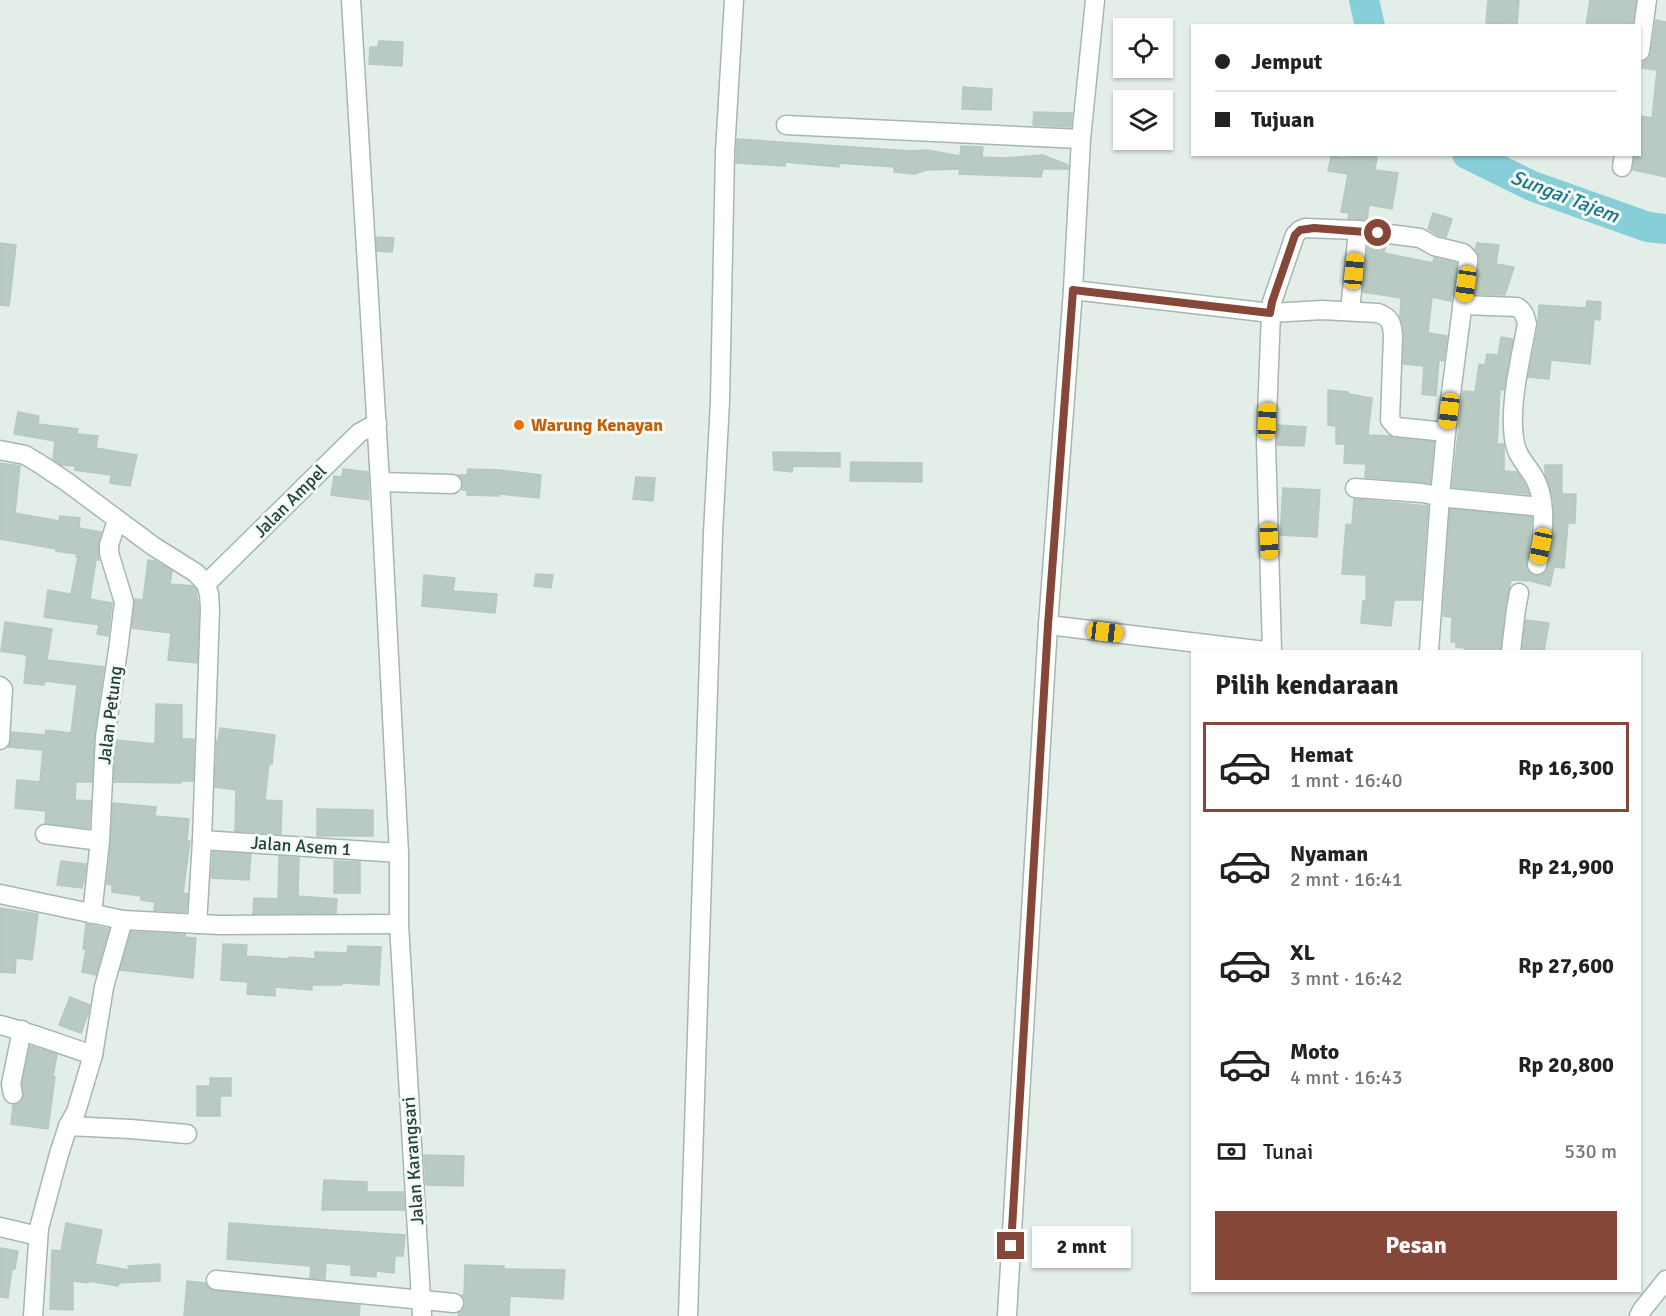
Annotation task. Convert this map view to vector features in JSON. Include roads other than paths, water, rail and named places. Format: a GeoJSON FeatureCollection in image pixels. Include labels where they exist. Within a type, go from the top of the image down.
{"type":"FeatureCollection","features":[{"type":"Feature","properties":{"kind":"street","name":"Jalan Karangsari"},"geometry":{"type":"LineString","coordinates":[[351,0],[377,423],[399,853],[399,924],[403,1006],[422,1308]]}},
{"type":"Feature","properties":{"kind":"street"},"geometry":{"type":"LineString","coordinates":[[688,1316],[713,533],[720,401],[726,134],[734,0]]}},
{"type":"Feature","properties":{"kind":"street"},"geometry":{"type":"LineString","coordinates":[[1007,1316],[1048,625],[1082,139],[1095,0]]}},
{"type":"Feature","properties":{"kind":"street"},"geometry":{"type":"LineString","coordinates":[[1641,44],[1647,0]]}},
{"type":"Feature","properties":{"kind":"street"},"geometry":{"type":"LineString","coordinates":[[786,125],[1082,139]]}},
{"type":"Feature","properties":{"kind":"street"},"geometry":{"type":"LineString","coordinates":[[1272,650],[1266,442],[1270,313],[1295,235],[1300,230],[1314,228],[1358,230],[1420,238],[1434,246],[1463,252],[1468,258],[1446,432],[1429,650]]}},
{"type":"Feature","properties":{"kind":"street"},"geometry":{"type":"LineString","coordinates":[[1350,311],[1358,230]]}},
{"type":"Feature","properties":{"kind":"street"},"geometry":{"type":"LineString","coordinates":[[1073,290],[1270,313],[1322,310],[1378,313],[1387,317],[1392,325],[1390,417],[1393,425],[1446,432]]}},
{"type":"Feature","properties":{"kind":"street"},"geometry":{"type":"LineString","coordinates":[[1462,305],[1517,306],[1526,317],[1527,324],[1518,368],[1513,418],[1517,453],[1534,477],[1542,507],[1541,546],[1537,565]]}},
{"type":"Feature","properties":{"kind":"street","name":"Jalan Ampel"},"geometry":{"type":"LineString","coordinates":[[206,584],[359,433],[377,423]]}},
{"type":"Feature","properties":{"kind":"street"},"geometry":{"type":"LineString","coordinates":[[0,450],[25,455],[40,464],[153,546],[196,573],[206,584],[210,609],[197,924]]}},
{"type":"Feature","properties":{"kind":"street"},"geometry":{"type":"LineString","coordinates":[[380,482],[452,484]]}},
{"type":"Feature","properties":{"kind":"street"},"geometry":{"type":"LineString","coordinates":[[1355,488],[1542,507]]}},
{"type":"Feature","properties":{"kind":"street","name":"Jalan Petung"},"geometry":{"type":"LineString","coordinates":[[92,914],[100,841],[105,737],[124,603],[109,553],[109,545],[117,520]]}},
{"type":"Feature","properties":{"kind":"street"},"geometry":{"type":"LineString","coordinates":[[1511,650],[1519,593]]}},
{"type":"Feature","properties":{"kind":"street"},"geometry":{"type":"LineString","coordinates":[[1048,625],[1257,650]]}},
{"type":"Feature","properties":{"kind":"street"},"geometry":{"type":"LineString","coordinates":[[0,686],[3,689],[0,740]]}},
{"type":"Feature","properties":{"kind":"street"},"geometry":{"type":"LineString","coordinates":[[45,834],[100,841]]}},
{"type":"Feature","properties":{"kind":"street","name":"Jalan Asem 1"},"geometry":{"type":"LineString","coordinates":[[202,840],[399,853]]}},
{"type":"Feature","properties":{"kind":"street"},"geometry":{"type":"LineString","coordinates":[[0,894],[123,920],[220,926],[399,924]]}},
{"type":"Feature","properties":{"kind":"street"},"geometry":{"type":"LineString","coordinates":[[33,1316],[39,1228],[68,1126],[76,1112],[93,1055],[104,987],[123,920]]}},
{"type":"Feature","properties":{"kind":"street"},"geometry":{"type":"LineString","coordinates":[[0,1026],[22,1030],[93,1055]]}},
{"type":"Feature","properties":{"kind":"street"},"geometry":{"type":"LineString","coordinates":[[13,1094],[10,1084],[22,1030]]}},
{"type":"Feature","properties":{"kind":"street"},"geometry":{"type":"LineString","coordinates":[[68,1126],[187,1134]]}},
{"type":"Feature","properties":{"kind":"street"},"geometry":{"type":"LineString","coordinates":[[0,1227],[38,1236]]}},
{"type":"Feature","properties":{"kind":"street"},"geometry":{"type":"LineString","coordinates":[[216,1280],[422,1308],[454,1303]]}},
{"type":"Feature","properties":{"kind":"street"},"geometry":{"type":"LineString","coordinates":[[1639,1316],[1666,1280]]}},
{"type":"Feature","properties":{"kind":"waterway","name":"Sungai Tajem"},"geometry":{"type":"LineString","coordinates":[[1364,0],[1370,24]]}},
{"type":"Feature","properties":{"kind":"waterway","name":"Sungai Tajem"},"geometry":{"type":"LineString","coordinates":[[1471,156],[1532,186],[1648,227],[1666,229]]}},
{"type":"Feature","properties":{"kind":"place","name":"Warung Kenayan"},"geometry":{"type":"Point","coordinates":[519,425]}}]}
